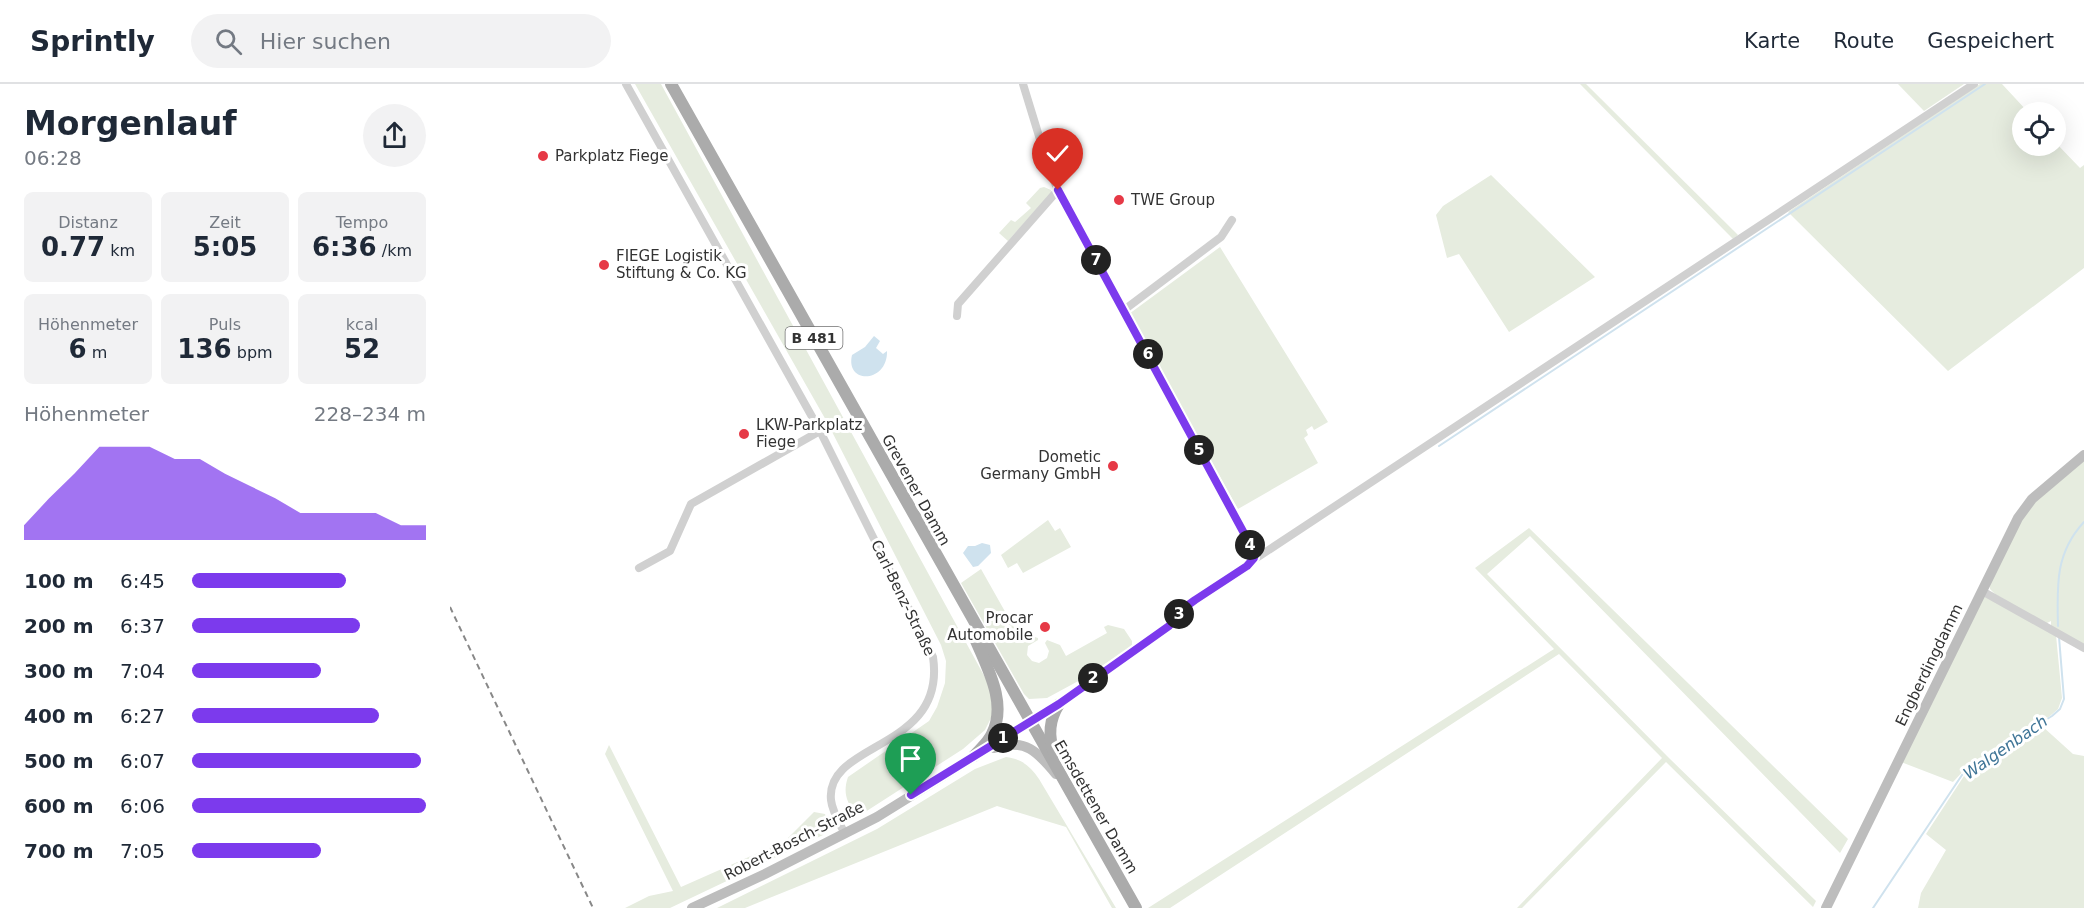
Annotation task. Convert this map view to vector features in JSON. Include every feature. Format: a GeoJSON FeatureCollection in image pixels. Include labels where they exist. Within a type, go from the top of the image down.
{"type":"FeatureCollection","features":[{"type":"Feature","properties":{"kind":"main road","name":"Grevener Damm"},"geometry":{"type":"LineString","coordinates":[[671,84],[1030,722]]}},
{"type":"Feature","properties":{"kind":"main road"},"geometry":{"type":"LineString","coordinates":[[957,593],[997,697],[997,716],[992,735],[974,756]]}},
{"type":"Feature","properties":{"kind":"main road"},"geometry":{"type":"LineString","coordinates":[[1059,704],[1053,716],[1050,741],[1069,791]]}},
{"type":"Feature","properties":{"kind":"main road","name":"Emsdettener Damm"},"geometry":{"type":"LineString","coordinates":[[1030,722],[1136,908]]}},
{"type":"Feature","properties":{"kind":"street","name":"Carl-Benz-Straße"},"geometry":{"type":"LineString","coordinates":[[626,84],[820,431],[933,657],[935,682],[932,695],[916,720],[849,764],[834,780],[831,802],[844,834]]}},
{"type":"Feature","properties":{"kind":"street"},"geometry":{"type":"LineString","coordinates":[[1023,84],[1050,172],[1058,190],[1252,548],[1254,554],[1252,561]]}},
{"type":"Feature","properties":{"kind":"street"},"geometry":{"type":"LineString","coordinates":[[1030,722],[1169,626],[1184,608],[1252,561],[1974,84]]}},
{"type":"Feature","properties":{"kind":"street"},"geometry":{"type":"LineString","coordinates":[[957,316],[958,304],[1058,190]]}},
{"type":"Feature","properties":{"kind":"street"},"geometry":{"type":"LineString","coordinates":[[1124,310],[1221,237],[1232,220]]}},
{"type":"Feature","properties":{"kind":"street"},"geometry":{"type":"LineString","coordinates":[[639,568],[670,551],[692,504],[820,431]]}},
{"type":"Feature","properties":{"kind":"street","name":"Engberdingdamm"},"geometry":{"type":"LineString","coordinates":[[1826,908],[2018,518],[2032,499],[2084,455]]}},
{"type":"Feature","properties":{"kind":"street"},"geometry":{"type":"LineString","coordinates":[[1982,591],[2084,648]]}},
{"type":"Feature","properties":{"kind":"street","name":"Robert-Bosch-Straße"},"geometry":{"type":"LineString","coordinates":[[692,908],[877,817],[1030,722]]}},
{"type":"Feature","properties":{"kind":"street"},"geometry":{"type":"LineString","coordinates":[[974,756],[1005,745],[1022,745],[1042,757],[1069,791]]}},
{"type":"Feature","properties":{"kind":"shaded area"},"geometry":{"type":"Polygon","coordinates":[[[635,84],[661,84],[993,692],[994,712],[985,730],[963,749],[862,814],[855,814],[848,800],[846,787],[848,777],[929,721],[937,707],[945,683],[946,661],[941,645],[827,422],[635,84]]]}},
{"type":"Feature","properties":{"kind":"shaded area"},"geometry":{"type":"Polygon","coordinates":[[[1580,84],[1586,84],[1738,235],[1733,239],[1580,84]]]}},
{"type":"Feature","properties":{"kind":"shaded area"},"geometry":{"type":"Polygon","coordinates":[[[1898,84],[1964,84],[1924,111],[1898,84]]]}},
{"type":"Feature","properties":{"kind":"shaded area"},"geometry":{"type":"Polygon","coordinates":[[[1980,84],[2002,84],[2019,102],[2012,102],[2012,156],[2066,156],[2066,153],[2080,168],[2084,165],[2084,268],[1948,371],[1788,212],[1980,84]]]}},
{"type":"Feature","properties":{"kind":"shaded area"},"geometry":{"type":"Polygon","coordinates":[[[1491,175],[1595,277],[1509,332],[1459,254],[1447,258],[1436,215],[1443,206],[1491,175]]]}},
{"type":"Feature","properties":{"kind":"shaded area"},"geometry":{"type":"Polygon","coordinates":[[[1040,188],[1051,190],[1051,193],[1008,241],[999,233],[1011,220],[1015,222],[1031,208],[1026,203],[1040,188]]]}},
{"type":"Feature","properties":{"kind":"shaded area"},"geometry":{"type":"Polygon","coordinates":[[[1220,247],[1328,422],[1314,430],[1312,426],[1306,430],[1308,435],[1304,438],[1318,463],[1238,509],[1129,314],[1220,247]]]}},
{"type":"Feature","properties":{"kind":"shaded area"},"geometry":{"type":"Polygon","coordinates":[[[2084,461],[2084,645],[2051,627],[2051,621],[2045,624],[1995,594],[1990,589],[1989,583],[2021,520],[2038,497],[2084,461]]]}},
{"type":"Feature","properties":{"kind":"shaded area"},"geometry":{"type":"Polygon","coordinates":[[[1048,520],[1055,531],[1060,528],[1071,547],[1023,573],[1017,563],[1008,568],[1001,555],[1048,520]]]}},
{"type":"Feature","properties":{"kind":"shaded area"},"geometry":{"type":"Polygon","coordinates":[[[1529,528],[1848,839],[1840,853],[1530,536],[1487,574],[1669,758],[1816,901],[1813,907],[1666,762],[1522,908],[1517,908],[1662,758],[1559,654],[1170,908],[1148,908],[1554,649],[1475,568],[1529,528]]]}},
{"type":"Feature","properties":{"kind":"shaded area"},"geometry":{"type":"Polygon","coordinates":[[[981,569],[1016,631],[1038,638],[1028,646],[1027,655],[1032,661],[1039,663],[1047,658],[1049,651],[1045,643],[1047,640],[1060,645],[1066,656],[1107,633],[1104,627],[1108,625],[1124,629],[1132,641],[1132,646],[1082,679],[1047,698],[1029,699],[961,583],[981,569]]]}},
{"type":"Feature","properties":{"kind":"shaded area"},"geometry":{"type":"Polygon","coordinates":[[[1984,597],[1989,597],[2056,635],[2062,698],[2058,709],[2050,716],[1968,766],[1953,782],[1901,762],[1984,597]]]}},
{"type":"Feature","properties":{"kind":"shaded area"},"geometry":{"type":"Polygon","coordinates":[[[2042,726],[2073,754],[2084,756],[2084,908],[1918,908],[1921,893],[1946,850],[1926,834],[1964,776],[1971,768],[2042,726]]]}},
{"type":"Feature","properties":{"kind":"shaded area"},"geometry":{"type":"Polygon","coordinates":[[[609,745],[681,887],[785,841],[814,812],[825,814],[829,825],[823,835],[670,908],[625,908],[649,896],[673,891],[605,754],[609,745]]]}},
{"type":"Feature","properties":{"kind":"shaded area"},"geometry":{"type":"Polygon","coordinates":[[[1006,757],[1021,761],[1036,774],[1116,908],[1112,908],[1066,827],[997,806],[745,908],[717,908],[877,829],[975,769],[1006,757]]]}},
{"type":"Feature","properties":{"kind":"water"},"geometry":{"type":"Polygon","coordinates":[[[874,336],[880,341],[876,348],[883,354],[887,351],[885,362],[875,374],[860,375],[855,372],[852,365],[852,355],[865,347],[874,336]]]}},
{"type":"Feature","properties":{"kind":"water"},"geometry":{"type":"Polygon","coordinates":[[[982,543],[990,545],[991,553],[978,566],[973,567],[963,553],[968,546],[982,543]]]}},
{"type":"Feature","properties":{"kind":"waterway"},"geometry":{"type":"LineString","coordinates":[[1439,446],[1985,84]]}},
{"type":"Feature","properties":{"kind":"waterway","name":"Walgenbach"},"geometry":{"type":"LineString","coordinates":[[2058,626],[2058,584],[2063,558],[2084,522]]}},
{"type":"Feature","properties":{"kind":"waterway","name":"Walgenbach"},"geometry":{"type":"LineString","coordinates":[[1873,908],[1962,775],[1970,767],[2060,709],[2064,699],[2059,637]]}},
{"type":"Feature","properties":{"kind":"railway"},"geometry":{"type":"LineString","coordinates":[[450,607],[593,908]]}},
{"type":"Feature","properties":{"kind":"place","name":"Parkplatz Fiege"},"geometry":{"type":"Point","coordinates":[543,156]}},
{"type":"Feature","properties":{"kind":"place","name":"TWE Group"},"geometry":{"type":"Point","coordinates":[1119,200]}},
{"type":"Feature","properties":{"kind":"place","name":"FIEGE Logistik Stiftung & Co. KG"},"geometry":{"type":"Point","coordinates":[604,265]}},
{"type":"Feature","properties":{"kind":"place","name":"LKW-Parkplatz Fiege"},"geometry":{"type":"Point","coordinates":[744,434]}},
{"type":"Feature","properties":{"kind":"place","name":"Dometic Germany GmbH"},"geometry":{"type":"Point","coordinates":[1113,466]}},
{"type":"Feature","properties":{"kind":"place","name":"Procar Automobile"},"geometry":{"type":"Point","coordinates":[1045,627]}},
{"type":"Feature","properties":{"kind":"route"},"geometry":{"type":"LineString","coordinates":[[911,795],[1059,704],[1169,626],[1184,608],[1247,566],[1254,558],[1254,551],[1058,190]]}}]}
